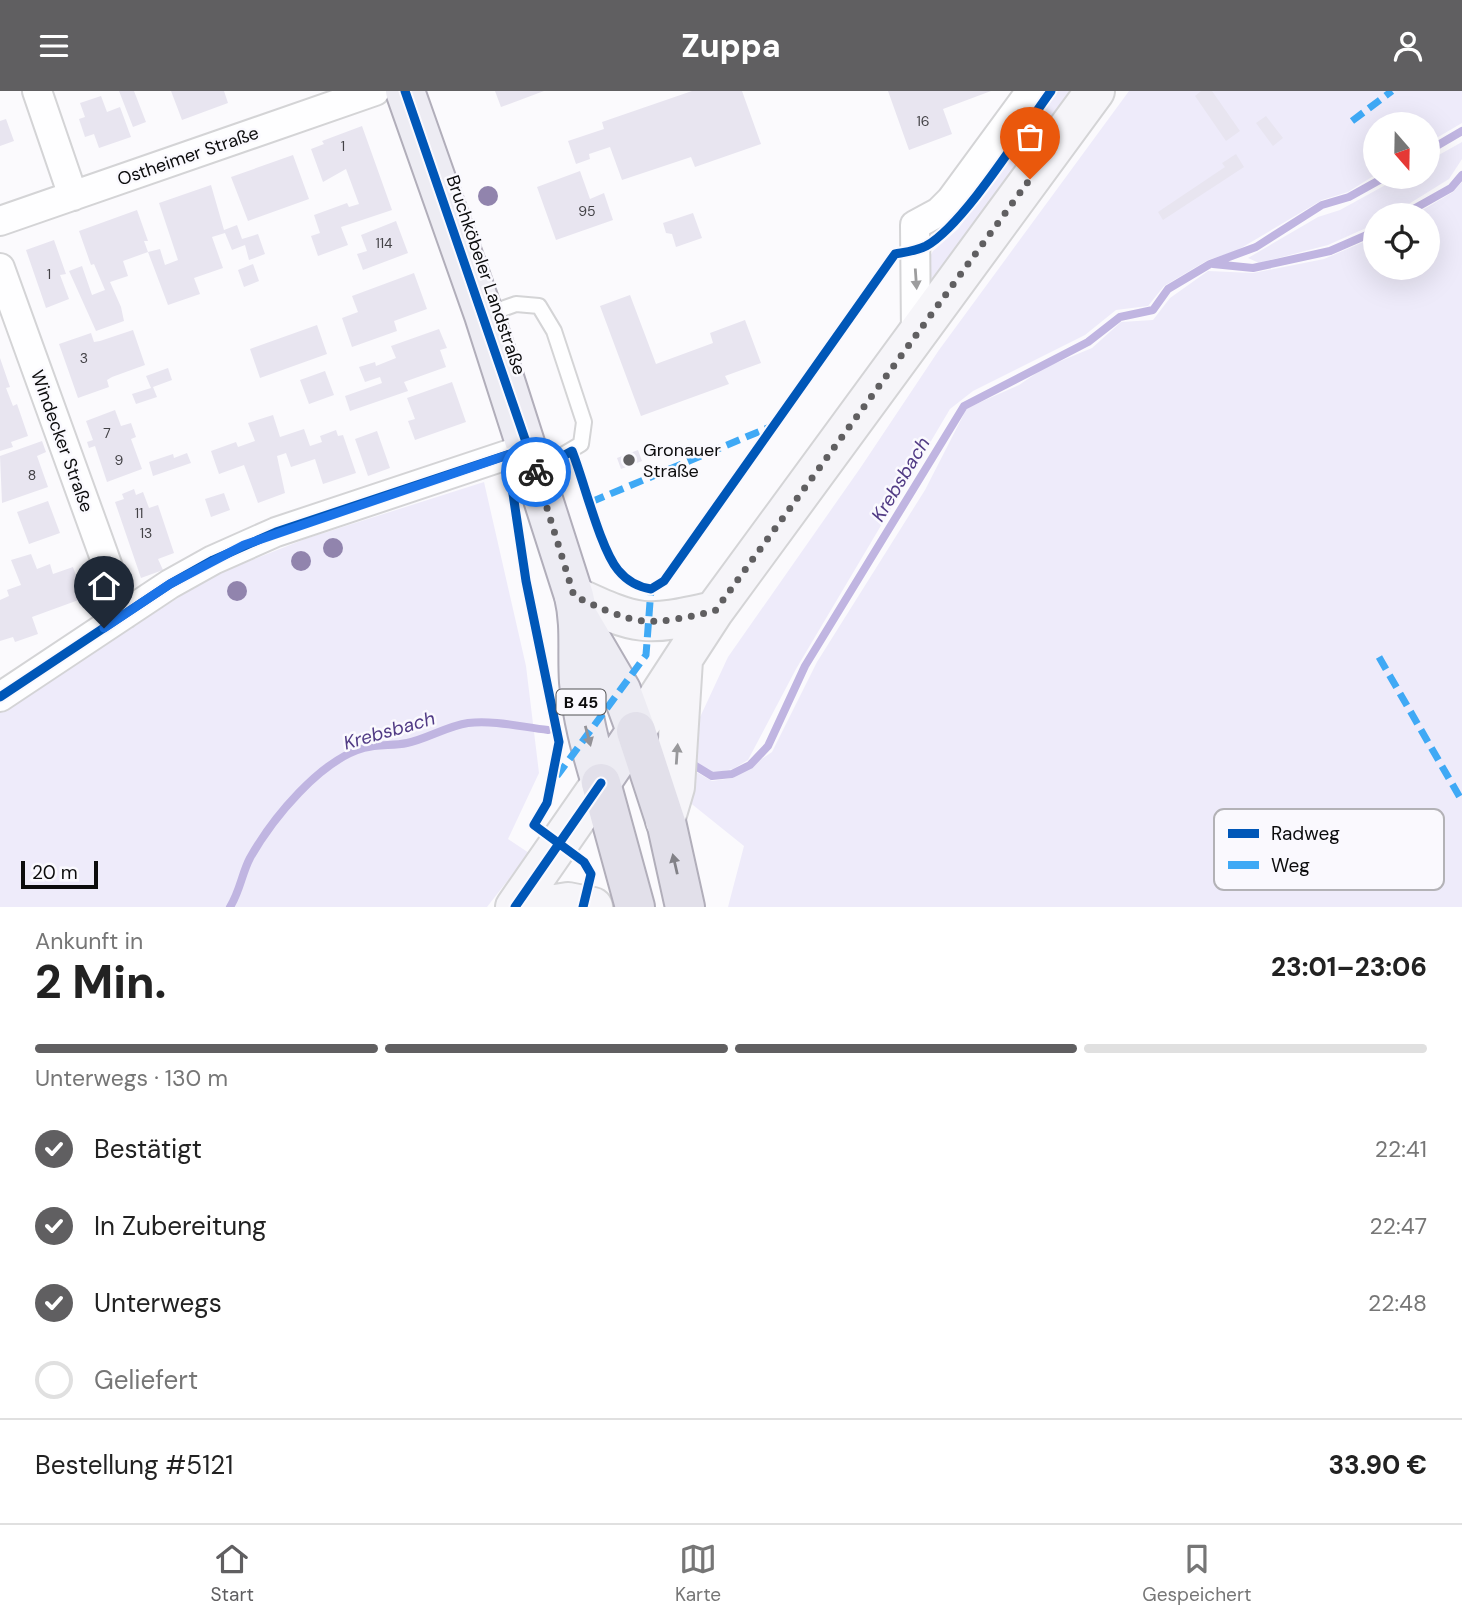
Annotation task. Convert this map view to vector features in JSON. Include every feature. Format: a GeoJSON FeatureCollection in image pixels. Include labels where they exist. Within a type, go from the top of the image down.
{"type":"FeatureCollection","features":[{"type":"Feature","properties":{"kind":"highway","name":"B 45"},"geometry":{"type":"LineString","coordinates":[[636,731],[665,821],[685,907]]}},
{"type":"Feature","properties":{"kind":"highway","name":"B 45"},"geometry":{"type":"LineString","coordinates":[[601,783],[635,907]]}},
{"type":"Feature","properties":{"kind":"main road","name":"Bruchköbeler Landstraße"},"geometry":{"type":"LineString","coordinates":[[405,91],[532,459],[577,608],[621,690],[636,731]]}},
{"type":"Feature","properties":{"kind":"main road"},"geometry":{"type":"LineString","coordinates":[[515,907],[715,611],[1095,91]]}},
{"type":"Feature","properties":{"kind":"main road","name":"Bruchköbeler Landstraße"},"geometry":{"type":"LineString","coordinates":[[577,608],[583,717],[601,783]]}},
{"type":"Feature","properties":{"kind":"main road"},"geometry":{"type":"LineString","coordinates":[[577,608],[646,624],[715,611]]}},
{"type":"Feature","properties":{"kind":"main road"},"geometry":{"type":"LineString","coordinates":[[665,821],[675,787],[683,657]]}},
{"type":"Feature","properties":{"kind":"main road"},"geometry":{"type":"LineString","coordinates":[[537,907],[568,902],[593,907]]}},
{"type":"Feature","properties":{"kind":"street"},"geometry":{"type":"LineString","coordinates":[[37,91],[73,196]]}},
{"type":"Feature","properties":{"kind":"street","name":"Ostheimer Straße"},"geometry":{"type":"LineString","coordinates":[[0,221],[375,91]]}},
{"type":"Feature","properties":{"kind":"street"},"geometry":{"type":"LineString","coordinates":[[916,333],[915,225],[939,212],[951,200],[1031,91]]}},
{"type":"Feature","properties":{"kind":"street","name":"Windecker Straße"},"geometry":{"type":"LineString","coordinates":[[0,268],[125,614]]}},
{"type":"Feature","properties":{"kind":"street"},"geometry":{"type":"LineString","coordinates":[[0,698],[212,559],[276,532],[532,459]]}},
{"type":"Feature","properties":{"kind":"lane"},"geometry":{"type":"LineString","coordinates":[[484,315],[516,304],[539,306],[554,331],[583,422],[581,444],[532,459]]}},
{"type":"Feature","properties":{"kind":"shaded area"},"geometry":{"type":"Polygon","coordinates":[[[1058,91],[1080,91],[927,288],[927,262],[933,251],[958,229],[1058,91]]]}},
{"type":"Feature","properties":{"kind":"shaded area"},"geometry":{"type":"Polygon","coordinates":[[[1129,91],[1462,91],[1462,123],[1440,136],[1440,112],[1363,112],[1363,183],[1348,192],[1322,200],[1236,251],[1208,260],[1164,286],[1148,306],[1116,310],[1085,335],[973,391],[950,409],[796,669],[748,760],[733,769],[714,773],[690,759],[695,728],[728,657],[939,350],[1129,91]]]}},
{"type":"Feature","properties":{"kind":"shaded area"},"geometry":{"type":"Polygon","coordinates":[[[1462,142],[1462,159],[1449,179],[1440,185],[1440,154],[1462,142]]]}},
{"type":"Feature","properties":{"kind":"shaded area"},"geometry":{"type":"Polygon","coordinates":[[[1462,182],[1462,907],[728,907],[744,846],[688,801],[691,769],[712,781],[733,778],[772,752],[817,662],[925,490],[967,408],[1019,385],[1044,368],[1092,348],[1121,322],[1153,320],[1170,298],[1208,271],[1253,273],[1324,259],[1363,242],[1363,280],[1440,280],[1440,203],[1434,203],[1453,192],[1462,182]]]}},
{"type":"Feature","properties":{"kind":"shaded area"},"geometry":{"type":"Polygon","coordinates":[[[1378,189],[1433,189],[1410,203],[1363,203],[1363,229],[1328,245],[1259,263],[1248,258],[1318,217],[1340,210],[1378,189]]]}},
{"type":"Feature","properties":{"kind":"shaded area"},"geometry":{"type":"Polygon","coordinates":[[[484,482],[526,666],[539,773],[508,839],[529,853],[487,907],[0,907],[0,712],[212,576],[305,539],[484,482]]]}},
{"type":"Feature","properties":{"kind":"building"},"geometry":{"type":"Polygon","coordinates":[[[119,91],[134,91],[146,122],[133,127],[119,91]]]}},
{"type":"Feature","properties":{"kind":"building"},"geometry":{"type":"Polygon","coordinates":[[[171,91],[224,91],[228,103],[182,120],[171,91]]]}},
{"type":"Feature","properties":{"kind":"building"},"geometry":{"type":"Polygon","coordinates":[[[495,91],[544,91],[501,107],[495,91]]]}},
{"type":"Feature","properties":{"kind":"building"},"geometry":{"type":"Polygon","coordinates":[[[692,91],[742,91],[761,144],[695,167],[691,157],[622,180],[610,147],[589,154],[590,159],[576,164],[568,141],[604,129],[602,122],[692,91]]]}},
{"type":"Feature","properties":{"kind":"building"},"geometry":{"type":"Polygon","coordinates":[[[888,91],[991,91],[943,109],[952,134],[909,150],[888,91]]]}},
{"type":"Feature","properties":{"kind":"building"},"geometry":{"type":"Polygon","coordinates":[[[1201,91],[1212,91],[1240,131],[1226,141],[1195,96],[1201,91]]]}},
{"type":"Feature","properties":{"kind":"building"},"geometry":{"type":"Polygon","coordinates":[[[101,96],[107,112],[120,107],[131,137],[99,148],[94,134],[85,137],[79,119],[85,117],[80,103],[101,96]]]}},
{"type":"Feature","properties":{"kind":"building"},"geometry":{"type":"Polygon","coordinates":[[[1266,116],[1283,138],[1273,146],[1256,123],[1266,116]]]}},
{"type":"Feature","properties":{"kind":"building"},"geometry":{"type":"Polygon","coordinates":[[[6,119],[14,141],[0,146],[0,121],[6,119]]]}},
{"type":"Feature","properties":{"kind":"building"},"geometry":{"type":"Polygon","coordinates":[[[362,126],[392,210],[341,227],[348,245],[318,256],[311,236],[320,233],[314,215],[347,203],[349,207],[359,204],[346,169],[323,182],[311,149],[324,144],[322,141],[362,126]]]}},
{"type":"Feature","properties":{"kind":"building"},"geometry":{"type":"Polygon","coordinates":[[[1236,154],[1244,167],[1163,220],[1158,212],[1225,167],[1222,163],[1236,154]]]}},
{"type":"Feature","properties":{"kind":"building"},"geometry":{"type":"Polygon","coordinates":[[[293,155],[309,199],[248,221],[231,177],[293,155]]]}},
{"type":"Feature","properties":{"kind":"building"},"geometry":{"type":"Polygon","coordinates":[[[580,171],[590,199],[604,193],[613,220],[556,240],[537,187],[580,171]]]}},
{"type":"Feature","properties":{"kind":"building"},"geometry":{"type":"Polygon","coordinates":[[[211,185],[224,230],[237,225],[242,239],[258,234],[265,254],[249,260],[245,245],[232,250],[225,233],[212,237],[223,268],[194,278],[200,294],[168,305],[148,252],[160,249],[165,265],[178,260],[159,203],[211,185]]]}},
{"type":"Feature","properties":{"kind":"building"},"geometry":{"type":"Polygon","coordinates":[[[137,210],[148,241],[144,241],[148,252],[123,261],[128,276],[110,282],[124,321],[96,331],[69,271],[82,266],[92,295],[105,290],[94,264],[91,265],[79,231],[137,210]]]}},
{"type":"Feature","properties":{"kind":"building"},"geometry":{"type":"Polygon","coordinates":[[[693,213],[702,238],[676,247],[672,234],[666,233],[663,223],[693,213]]]}},
{"type":"Feature","properties":{"kind":"building"},"geometry":{"type":"Polygon","coordinates":[[[396,221],[408,253],[363,270],[357,254],[367,251],[361,235],[396,221]]]}},
{"type":"Feature","properties":{"kind":"building"},"geometry":{"type":"Polygon","coordinates":[[[54,240],[66,274],[60,275],[69,299],[46,308],[26,250],[54,240]]]}},
{"type":"Feature","properties":{"kind":"building"},"geometry":{"type":"Polygon","coordinates":[[[253,264],[259,281],[244,287],[238,270],[253,264]]]}},
{"type":"Feature","properties":{"kind":"building"},"geometry":{"type":"Polygon","coordinates":[[[414,273],[427,309],[394,321],[397,331],[352,347],[342,318],[358,312],[352,296],[414,273]]]}},
{"type":"Feature","properties":{"kind":"building"},"geometry":{"type":"Polygon","coordinates":[[[630,295],[656,364],[713,343],[710,333],[745,320],[761,363],[725,376],[729,384],[641,416],[600,306],[630,295]]]}},
{"type":"Feature","properties":{"kind":"building"},"geometry":{"type":"Polygon","coordinates":[[[317,325],[327,354],[260,378],[250,349],[317,325]]]}},
{"type":"Feature","properties":{"kind":"building"},"geometry":{"type":"Polygon","coordinates":[[[439,329],[447,348],[440,350],[446,367],[404,382],[408,391],[350,411],[345,396],[382,383],[380,377],[365,382],[359,367],[375,362],[376,366],[396,358],[391,346],[439,329]]]}},
{"type":"Feature","properties":{"kind":"building"},"geometry":{"type":"Polygon","coordinates":[[[133,330],[145,365],[107,380],[109,387],[78,398],[59,344],[91,333],[94,342],[133,330]]]}},
{"type":"Feature","properties":{"kind":"building"},"geometry":{"type":"Polygon","coordinates":[[[0,358],[10,387],[6,388],[13,406],[17,404],[28,436],[11,442],[13,447],[0,451],[0,358]]]}},
{"type":"Feature","properties":{"kind":"building"},"geometry":{"type":"Polygon","coordinates":[[[168,368],[172,380],[153,387],[157,397],[136,404],[132,394],[151,388],[146,376],[168,368]]]}},
{"type":"Feature","properties":{"kind":"building"},"geometry":{"type":"Polygon","coordinates":[[[325,371],[334,395],[309,404],[300,380],[325,371]]]}},
{"type":"Feature","properties":{"kind":"building"},"geometry":{"type":"Polygon","coordinates":[[[452,382],[466,422],[415,440],[408,421],[415,419],[407,398],[452,382]]]}},
{"type":"Feature","properties":{"kind":"building"},"geometry":{"type":"Polygon","coordinates":[[[115,410],[121,426],[131,423],[136,437],[131,439],[142,469],[107,482],[95,446],[89,448],[87,442],[93,440],[86,421],[115,410]]]}},
{"type":"Feature","properties":{"kind":"building"},"geometry":{"type":"Polygon","coordinates":[[[273,415],[280,437],[304,429],[310,446],[322,442],[320,436],[336,430],[338,436],[343,435],[356,473],[323,484],[315,459],[291,467],[286,453],[277,456],[285,493],[258,503],[244,465],[219,474],[211,451],[236,442],[238,447],[255,441],[248,423],[273,415]]]}},
{"type":"Feature","properties":{"kind":"building"},"geometry":{"type":"Polygon","coordinates":[[[377,431],[390,468],[368,476],[355,439],[377,431]]]}},
{"type":"Feature","properties":{"kind":"building"},"geometry":{"type":"Polygon","coordinates":[[[42,441],[46,452],[37,456],[48,487],[2,503],[0,456],[42,441]]]}},
{"type":"Feature","properties":{"kind":"building","name":"Gronauer Straße"},"geometry":{"type":"Polygon","coordinates":[[[638,450],[642,461],[621,469],[617,458],[638,450]]]}},
{"type":"Feature","properties":{"kind":"building"},"geometry":{"type":"Polygon","coordinates":[[[187,453],[191,463],[153,476],[149,462],[173,454],[174,458],[187,453]]]}},
{"type":"Feature","properties":{"kind":"building"},"geometry":{"type":"Polygon","coordinates":[[[134,489],[136,495],[143,492],[149,508],[158,505],[174,553],[158,559],[163,570],[141,578],[115,502],[124,499],[122,494],[134,489]]]}},
{"type":"Feature","properties":{"kind":"building"},"geometry":{"type":"Polygon","coordinates":[[[224,493],[230,510],[211,517],[205,499],[224,493]]]}},
{"type":"Feature","properties":{"kind":"building"},"geometry":{"type":"Polygon","coordinates":[[[48,501],[60,533],[29,544],[17,512],[48,501]]]}},
{"type":"Feature","properties":{"kind":"building"},"geometry":{"type":"Polygon","coordinates":[[[31,554],[37,569],[50,564],[53,574],[73,567],[84,598],[32,617],[38,634],[15,642],[13,637],[0,641],[0,600],[9,596],[7,590],[21,585],[11,560],[31,554]]]}},
{"type":"Feature","properties":{"kind":"waterway","name":"Krebsbach"},"geometry":{"type":"LineString","coordinates":[[1440,144],[1462,131]]}},
{"type":"Feature","properties":{"kind":"waterway","name":"Krebsbach"},"geometry":{"type":"LineString","coordinates":[[1424,203],[1451,188],[1462,175]]}},
{"type":"Feature","properties":{"kind":"waterway","name":"Krebsbach"},"geometry":{"type":"LineString","coordinates":[[694,765],[712,776],[732,774],[750,765],[768,746],[805,666],[964,406],[1088,342],[1120,317],[1153,310],[1168,289],[1210,264],[1256,247],[1322,205],[1349,197],[1363,189]]}},
{"type":"Feature","properties":{"kind":"waterway","name":"Krebsbach"},"geometry":{"type":"LineString","coordinates":[[1213,264],[1253,268],[1330,251],[1363,237]]}},
{"type":"Feature","properties":{"kind":"waterway","name":"Krebsbach"},"geometry":{"type":"LineString","coordinates":[[230,907],[250,858],[284,809],[314,778],[347,755],[364,748],[415,741],[468,723],[498,723],[548,730]]}},
{"type":"Feature","properties":{"kind":"marked path"},"geometry":{"type":"LineString","coordinates":[[1352,121],[1392,91]]}},
{"type":"Feature","properties":{"kind":"marked path"},"geometry":{"type":"LineString","coordinates":[[591,502],[770,427]]}},
{"type":"Feature","properties":{"kind":"marked path"},"geometry":{"type":"LineString","coordinates":[[557,776],[646,655],[651,589]]}},
{"type":"Feature","properties":{"kind":"marked path"},"geometry":{"type":"LineString","coordinates":[[1379,657],[1462,801]]}},
{"type":"Feature","properties":{"kind":"cycle path"},"geometry":{"type":"LineString","coordinates":[[405,91],[536,471],[572,451],[611,560],[629,580],[651,589],[664,581],[895,254],[926,246],[958,218],[1051,91]]}},
{"type":"Feature","properties":{"kind":"cycle path"},"geometry":{"type":"LineString","coordinates":[[528,448],[510,474],[526,581],[559,742],[547,803],[534,825],[584,862],[591,874],[583,907]]}},
{"type":"Feature","properties":{"kind":"cycle path"},"geometry":{"type":"LineString","coordinates":[[0,697],[170,584],[213,560],[276,532],[528,448]]}},
{"type":"Feature","properties":{"kind":"cycle path"},"geometry":{"type":"LineString","coordinates":[[515,907],[601,783]]}},
{"type":"Feature","properties":{"kind":"way so far"},"geometry":{"type":"LineString","coordinates":[[536,472],[574,596],[621,618],[646,624],[715,611],[1030,179]]}},
{"type":"Feature","properties":{"kind":"place","name":"Gronauer Straße"},"geometry":{"type":"Point","coordinates":[629,460]}},
{"type":"Feature","properties":{"kind":"route"},"geometry":{"type":"LineString","coordinates":[[104,628],[212,559],[276,532],[528,448],[536,472]]}}]}
